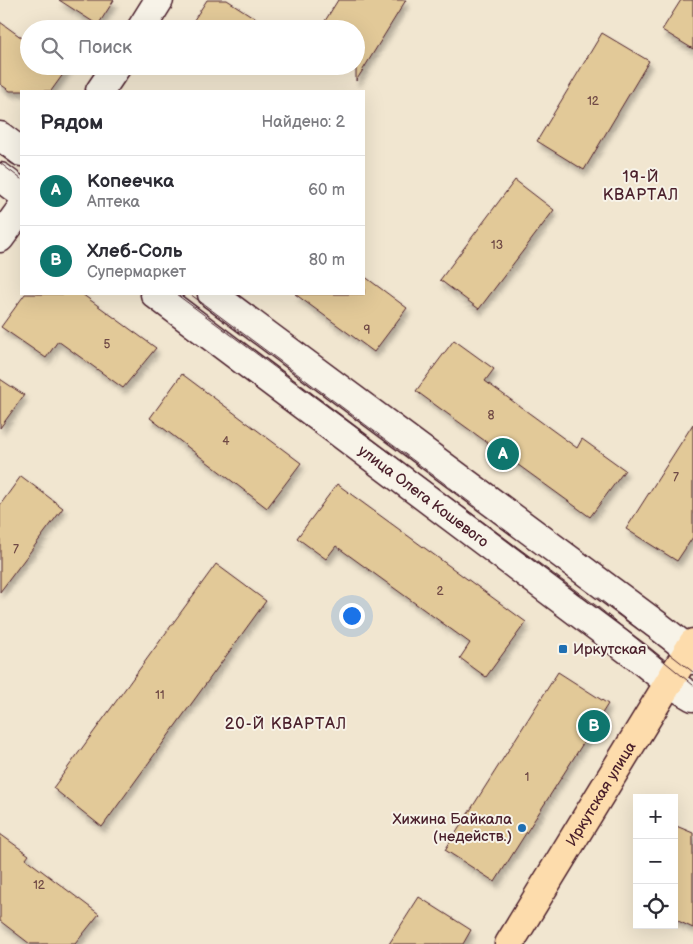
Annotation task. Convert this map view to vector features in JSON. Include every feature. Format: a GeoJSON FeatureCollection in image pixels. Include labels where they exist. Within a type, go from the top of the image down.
{"type":"FeatureCollection","features":[{"type":"Feature","properties":{"kind":"main road","name":"Иркутская улица"},"geometry":{"type":"LineString","coordinates":[[510,944],[668,682],[692,651]]}},
{"type":"Feature","properties":{"kind":"street"},"geometry":{"type":"LineString","coordinates":[[147,20],[159,0]]}},
{"type":"Feature","properties":{"kind":"street"},"geometry":{"type":"LineString","coordinates":[[101,90],[111,75]]}},
{"type":"Feature","properties":{"kind":"street"},"geometry":{"type":"LineString","coordinates":[[0,136],[20,151]]}},
{"type":"Feature","properties":{"kind":"street"},"geometry":{"type":"LineString","coordinates":[[0,177],[20,192]]}},
{"type":"Feature","properties":{"kind":"street"},"geometry":{"type":"LineString","coordinates":[[0,238],[20,210]]}},
{"type":"Feature","properties":{"kind":"street","name":"улица Олега Кошевого"},"geometry":{"type":"LineString","coordinates":[[156,295],[668,682],[693,697]]}},
{"type":"Feature","properties":{"kind":"street"},"geometry":{"type":"LineString","coordinates":[[213,295],[692,651]]}},
{"type":"Feature","properties":{"kind":"building"},"geometry":{"type":"Polygon","coordinates":[[[59,0],[114,0],[101,20],[90,20],[59,0]]]}},
{"type":"Feature","properties":{"kind":"building"},"geometry":{"type":"Polygon","coordinates":[[[207,0],[227,0],[258,20],[194,20],[207,0]]]}},
{"type":"Feature","properties":{"kind":"building"},"geometry":{"type":"Polygon","coordinates":[[[338,0],[406,0],[365,66],[365,20],[326,20],[338,0]]]}},
{"type":"Feature","properties":{"kind":"building"},"geometry":{"type":"Polygon","coordinates":[[[681,0],[693,0],[693,49],[662,30],[681,0]]]}},
{"type":"Feature","properties":{"kind":"building"},"geometry":{"type":"Polygon","coordinates":[[[0,22],[20,36],[20,75],[63,75],[52,90],[10,91],[0,84],[0,22]]]}},
{"type":"Feature","properties":{"kind":"building"},"geometry":{"type":"Polygon","coordinates":[[[602,33],[649,61],[584,170],[537,141],[602,33]]]}},
{"type":"Feature","properties":{"kind":"building"},"geometry":{"type":"Polygon","coordinates":[[[515,180],[554,210],[479,309],[440,280],[515,180]]]}},
{"type":"Feature","properties":{"kind":"building"},"geometry":{"type":"Polygon","coordinates":[[[365,277],[407,308],[374,352],[296,295],[365,295],[365,277]]]}},
{"type":"Feature","properties":{"kind":"building"},"geometry":{"type":"Polygon","coordinates":[[[24,295],[83,295],[156,348],[123,388],[58,341],[46,358],[1,327],[24,295]]]}},
{"type":"Feature","properties":{"kind":"building"},"geometry":{"type":"Polygon","coordinates":[[[454,340],[494,369],[485,381],[577,448],[582,439],[625,470],[590,517],[416,391],[454,340]]]}},
{"type":"Feature","properties":{"kind":"building"},"geometry":{"type":"Polygon","coordinates":[[[182,374],[301,463],[267,508],[150,418],[182,374]]]}},
{"type":"Feature","properties":{"kind":"building"},"geometry":{"type":"Polygon","coordinates":[[[0,379],[24,395],[0,428],[0,379]]]}},
{"type":"Feature","properties":{"kind":"building"},"geometry":{"type":"Polygon","coordinates":[[[693,424],[693,537],[677,561],[626,529],[693,424]]]}},
{"type":"Feature","properties":{"kind":"building"},"geometry":{"type":"Polygon","coordinates":[[[21,476],[63,508],[0,592],[0,505],[21,476]]]}},
{"type":"Feature","properties":{"kind":"building"},"geometry":{"type":"Polygon","coordinates":[[[337,484],[526,622],[486,677],[460,658],[470,643],[336,546],[326,559],[297,538],[337,484]]]}},
{"type":"Feature","properties":{"kind":"building"},"geometry":{"type":"Polygon","coordinates":[[[216,564],[266,601],[102,827],[53,788],[216,564]]]}},
{"type":"Feature","properties":{"kind":"building"},"geometry":{"type":"Polygon","coordinates":[[[558,672],[608,704],[495,882],[445,850],[558,672]]]}},
{"type":"Feature","properties":{"kind":"building"},"geometry":{"type":"Polygon","coordinates":[[[678,827],[693,833],[693,928],[678,921],[678,827]]]}},
{"type":"Feature","properties":{"kind":"building"},"geometry":{"type":"Polygon","coordinates":[[[0,834],[29,855],[26,859],[99,914],[75,944],[30,944],[0,921],[0,834]]]}},
{"type":"Feature","properties":{"kind":"building"},"geometry":{"type":"Polygon","coordinates":[[[419,897],[471,930],[463,944],[389,944],[419,897]]]}},
{"type":"Feature","properties":{"kind":"tram line"},"geometry":{"type":"LineString","coordinates":[[0,154],[15,165]]}},
{"type":"Feature","properties":{"kind":"tram line"},"geometry":{"type":"LineString","coordinates":[[0,163],[20,178]]}},
{"type":"Feature","properties":{"kind":"tram line"},"geometry":{"type":"LineString","coordinates":[[177,295],[598,607],[693,685]]}},
{"type":"Feature","properties":{"kind":"tram line"},"geometry":{"type":"LineString","coordinates":[[191,295],[480,510]]}},
{"type":"Feature","properties":{"kind":"tram line"},"geometry":{"type":"LineString","coordinates":[[597,597],[693,672]]}},
{"type":"Feature","properties":{"kind":"place","name":"Копеечка"},"geometry":{"type":"Point","coordinates":[503,454]}},
{"type":"Feature","properties":{"kind":"place","name":"Иркутская"},"geometry":{"type":"Point","coordinates":[563,649]}},
{"type":"Feature","properties":{"kind":"place","name":"Хлеб-Соль"},"geometry":{"type":"Point","coordinates":[594,726]}},
{"type":"Feature","properties":{"kind":"place","name":"Хижина Байкала (недейств.)"},"geometry":{"type":"Point","coordinates":[522,828]}},
{"type":"Feature","properties":{"kind":"district","name":"19-Й КВАРТАЛ"},"geometry":{"type":"Point","coordinates":[641,185]}},
{"type":"Feature","properties":{"kind":"district","name":"20-Й КВАРТАЛ"},"geometry":{"type":"Point","coordinates":[286,723]}}]}
